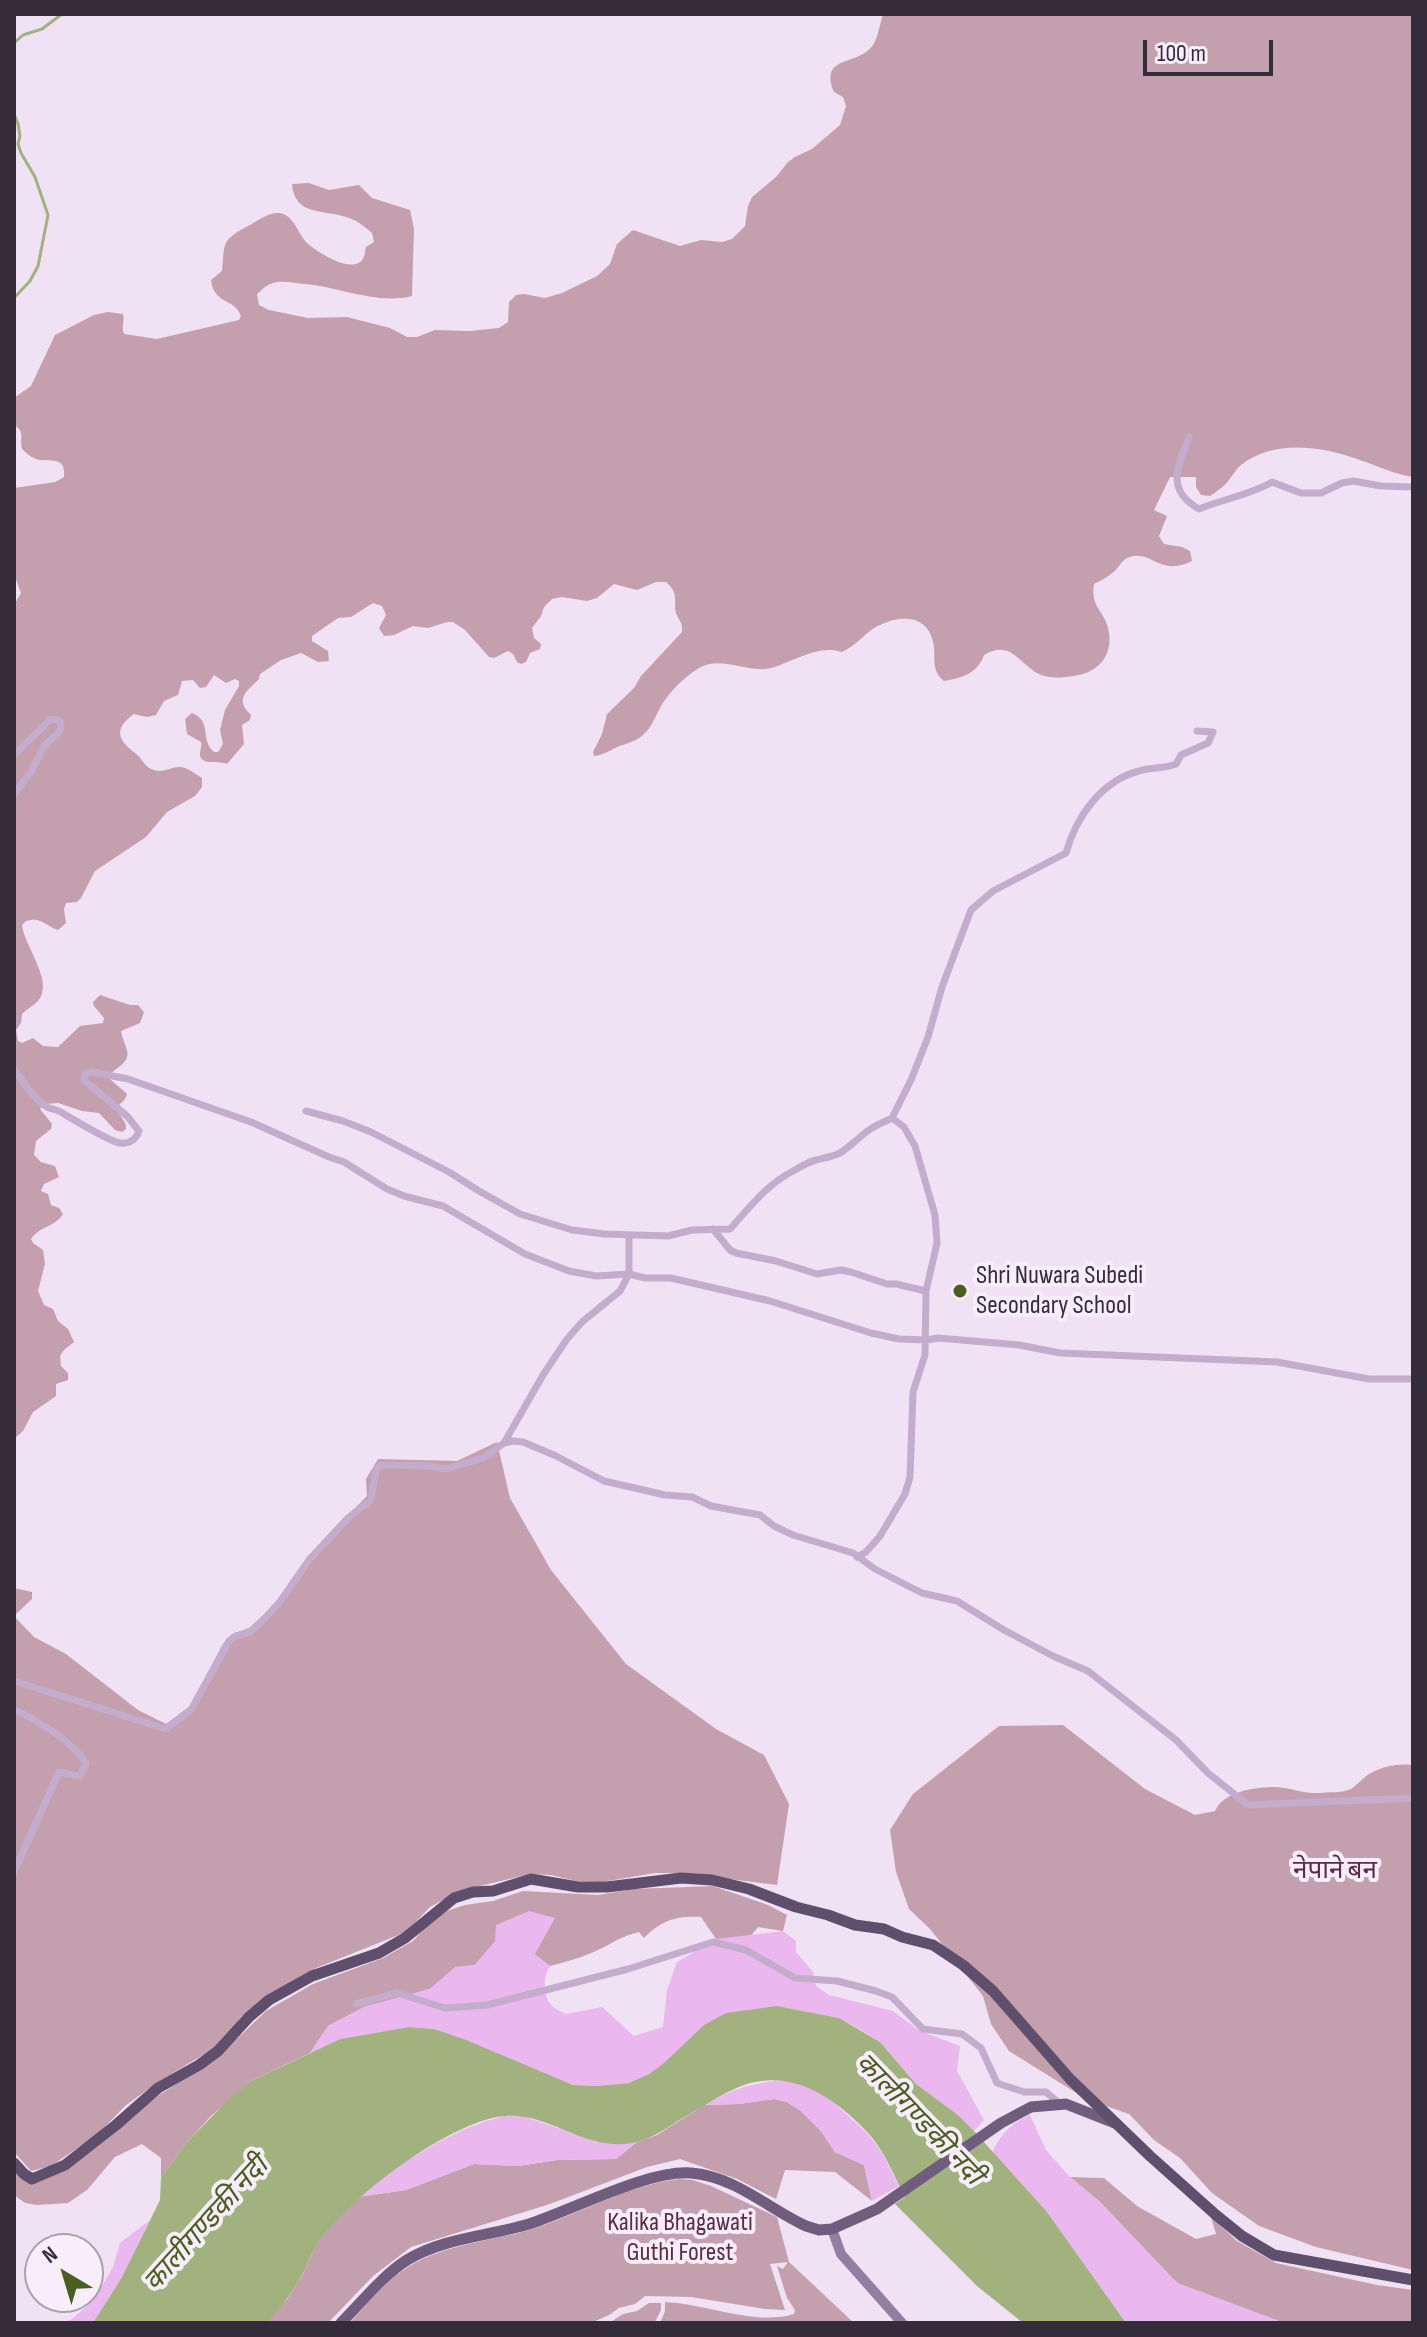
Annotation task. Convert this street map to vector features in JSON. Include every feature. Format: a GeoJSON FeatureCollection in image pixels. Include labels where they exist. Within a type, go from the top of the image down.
{"type":"FeatureCollection","features":[{"type":"Feature","properties":{"kind":"highway"},"geometry":{"type":"LineString","coordinates":[[14,2163],[32,2179],[65,2165],[158,2088],[218,2051],[269,2000],[312,1976],[379,1953],[405,1938],[454,1898],[473,1892],[493,1891],[531,1879],[578,1887],[607,1887],[681,1878],[712,1880],[749,1889],[855,1925],[884,1929],[933,1945],[993,1991],[1070,2079],[1242,2236],[1274,2255],[1413,2280]]}},
{"type":"Feature","properties":{"kind":"main road"},"geometry":{"type":"LineString","coordinates":[[341,2323],[395,2269],[425,2251],[527,2224],[665,2175],[691,2173],[710,2177],[731,2184],[806,2226],[819,2230],[832,2229],[877,2209],[1001,2123],[1031,2107],[1066,2104],[1118,2125]]}},
{"type":"Feature","properties":{"kind":"main road"},"geometry":{"type":"LineString","coordinates":[[832,2229],[841,2254],[902,2323]]}},
{"type":"Feature","properties":{"kind":"street"},"geometry":{"type":"LineString","coordinates":[[1189,437],[1177,467],[1177,483],[1182,497],[1199,509],[1240,494],[1256,492],[1272,482],[1301,493],[1321,493],[1353,481],[1413,487]]}},
{"type":"Feature","properties":{"kind":"street"},"geometry":{"type":"LineString","coordinates":[[14,755],[50,720],[61,722],[60,731],[44,746],[31,772],[14,794]]}},
{"type":"Feature","properties":{"kind":"street"},"geometry":{"type":"LineString","coordinates":[[306,1111],[371,1132],[449,1172],[520,1214],[572,1230],[668,1236],[692,1230],[730,1229],[752,1202],[762,1198],[779,1179],[813,1161],[835,1156],[868,1130],[892,1118],[928,1037],[942,987],[971,910],[993,891],[1066,853],[1083,813],[1101,792],[1121,777],[1142,770],[1166,768],[1176,764],[1181,755],[1208,743],[1213,732],[1197,731]]}},
{"type":"Feature","properties":{"kind":"street"},"geometry":{"type":"LineString","coordinates":[[14,1069],[47,1107],[118,1143],[130,1143],[139,1131],[127,1116],[84,1078],[86,1073],[128,1079],[251,1122],[344,1162],[387,1189],[443,1206],[525,1254],[569,1271],[596,1276],[629,1274],[645,1278],[671,1278],[770,1301],[899,1339],[938,1338],[1060,1353],[1277,1362],[1369,1379],[1413,1379]]}},
{"type":"Feature","properties":{"kind":"street"},"geometry":{"type":"LineString","coordinates":[[857,1557],[880,1536],[905,1494],[912,1462],[913,1392],[925,1355],[926,1291],[937,1243],[935,1215],[915,1146],[904,1127],[892,1118]]}},
{"type":"Feature","properties":{"kind":"street"},"geometry":{"type":"LineString","coordinates":[[713,1229],[736,1253],[817,1274],[841,1270],[887,1284],[926,1291]]}},
{"type":"Feature","properties":{"kind":"street"},"geometry":{"type":"LineString","coordinates":[[504,1443],[567,1339],[582,1322],[620,1291],[629,1274],[629,1235]]}},
{"type":"Feature","properties":{"kind":"street"},"geometry":{"type":"LineString","coordinates":[[14,1681],[166,1729],[191,1710],[229,1641],[249,1633],[266,1617],[316,1553],[348,1518],[371,1500],[376,1470],[380,1465],[446,1469],[483,1458],[504,1443],[513,1441],[554,1455],[604,1481],[665,1495],[692,1497],[711,1506],[760,1515],[793,1535],[853,1553],[875,1569],[922,1593],[957,1601],[1028,1643],[1088,1671],[1176,1740],[1208,1773],[1248,1805],[1413,1798]]}},
{"type":"Feature","properties":{"kind":"street"},"geometry":{"type":"LineString","coordinates":[[14,1709],[52,1730],[86,1763],[80,1776],[59,1772],[14,1872]]}},
{"type":"Feature","properties":{"kind":"street"},"geometry":{"type":"LineString","coordinates":[[356,2004],[397,1993],[445,2008],[487,2005],[628,1969],[713,1942],[746,1950],[795,1978],[837,1981],[892,1997],[923,2029],[962,2034],[981,2048],[997,2083],[1024,2092],[1046,2092],[1060,2104]]}},
{"type":"Feature","properties":{"kind":"green space"},"geometry":{"type":"Polygon","coordinates":[[[883,14],[1413,14],[1413,477],[1330,451],[1283,448],[1254,457],[1239,467],[1225,485],[1210,496],[1201,495],[1196,487],[1196,477],[1170,477],[1154,510],[1167,516],[1159,536],[1164,544],[1190,551],[1192,561],[1171,566],[1144,557],[1130,557],[1114,572],[1094,584],[1095,602],[1108,629],[1109,648],[1100,664],[1076,676],[1044,676],[1013,654],[1000,650],[984,655],[968,674],[944,681],[936,670],[934,647],[928,629],[916,620],[900,619],[876,627],[842,652],[815,652],[771,668],[753,669],[717,663],[699,668],[672,691],[641,737],[594,756],[607,714],[682,632],[673,590],[666,582],[656,582],[637,590],[614,584],[597,598],[587,601],[562,597],[552,599],[532,628],[534,638],[541,644],[540,649],[530,653],[526,662],[521,664],[508,651],[494,658],[489,657],[465,630],[453,622],[428,628],[413,626],[384,636],[379,628],[386,615],[382,606],[373,603],[351,617],[338,618],[312,636],[312,641],[328,651],[329,661],[318,662],[301,653],[281,660],[260,674],[243,700],[251,715],[250,720],[242,725],[244,744],[227,764],[207,762],[201,758],[201,742],[187,734],[185,719],[192,713],[202,721],[210,747],[218,752],[223,744],[220,730],[225,710],[239,681],[235,679],[226,683],[214,675],[206,687],[200,688],[193,680],[182,681],[178,695],[164,701],[156,715],[147,717],[134,714],[121,730],[125,744],[151,769],[185,768],[202,778],[202,787],[195,796],[167,812],[146,837],[95,871],[81,898],[77,902],[66,903],[66,923],[58,930],[36,920],[26,921],[22,925],[43,984],[38,1001],[22,1014],[16,1030],[18,1041],[22,1043],[33,1038],[43,1046],[58,1047],[80,1026],[103,1023],[104,1018],[93,1002],[100,995],[138,1005],[144,1012],[140,1023],[121,1031],[128,1054],[111,1073],[110,1079],[127,1094],[118,1106],[126,1129],[122,1132],[115,1130],[99,1113],[58,1103],[45,1104],[40,1109],[52,1124],[51,1129],[36,1141],[34,1155],[41,1162],[55,1166],[59,1177],[44,1184],[41,1191],[48,1194],[51,1205],[63,1214],[31,1239],[43,1250],[45,1264],[38,1291],[44,1305],[53,1309],[74,1342],[60,1356],[68,1380],[56,1384],[56,1396],[33,1412],[23,1431],[14,1439],[14,605],[21,593],[14,574],[14,488],[55,482],[64,477],[64,471],[58,462],[37,459],[22,449],[21,433],[14,425],[14,398],[31,386],[55,335],[94,315],[108,312],[123,314],[124,334],[157,339],[239,320],[238,310],[216,294],[211,280],[222,271],[228,240],[266,216],[284,214],[308,244],[335,260],[351,265],[363,259],[366,247],[374,242],[372,233],[352,219],[305,207],[294,195],[292,184],[309,183],[329,190],[359,185],[372,198],[410,210],[414,229],[412,296],[372,297],[281,282],[268,285],[257,294],[259,305],[308,318],[347,317],[390,328],[407,337],[417,337],[435,330],[499,328],[508,322],[509,302],[516,295],[545,298],[597,276],[610,264],[617,244],[633,230],[680,246],[701,240],[722,242],[732,239],[745,226],[752,197],[788,162],[812,149],[840,125],[846,106],[843,97],[834,92],[832,72],[842,62],[866,52],[873,45],[883,14]]]}},
{"type":"Feature","properties":{"kind":"green space"},"geometry":{"type":"Polygon","coordinates":[[[497,1442],[510,1498],[551,1570],[626,1664],[716,1729],[764,1755],[789,1804],[777,1885],[681,1873],[655,1873],[602,1882],[530,1874],[459,1891],[430,1907],[406,1932],[316,1968],[265,1999],[241,2017],[219,2045],[125,2106],[98,2134],[51,2166],[31,2171],[14,2152],[14,1616],[34,1637],[66,1654],[138,1710],[166,1724],[190,1706],[223,1644],[232,1634],[249,1628],[275,1605],[325,1538],[367,1496],[366,1479],[378,1459],[457,1461],[497,1442]]]}},
{"type":"Feature","properties":{"kind":"green space"},"geometry":{"type":"Polygon","coordinates":[[[14,1588],[32,1592],[32,1599],[14,1616],[14,1588]]]}},
{"type":"Feature","properties":{"kind":"green space","name":"नेपाने बन"},"geometry":{"type":"Polygon","coordinates":[[[1063,1725],[1145,1789],[1195,1815],[1215,1811],[1226,1799],[1250,1789],[1276,1787],[1314,1793],[1344,1791],[1382,1768],[1413,1765],[1413,2270],[1316,2247],[1259,2226],[1212,2193],[1180,2158],[1154,2140],[1129,2114],[1086,2099],[1009,2051],[991,2024],[983,1996],[930,1929],[909,1909],[896,1872],[890,1830],[913,1794],[999,1726],[1063,1725]]]}},
{"type":"Feature","properties":{"kind":"green space"},"geometry":{"type":"Polygon","coordinates":[[[713,1886],[787,1915],[783,1931],[758,1927],[749,1938],[732,1941],[716,1939],[701,1917],[684,1917],[663,1923],[644,1938],[639,1932],[634,1933],[587,1955],[550,1966],[534,1955],[496,1941],[475,1965],[455,1968],[430,1989],[364,2007],[328,2026],[310,2053],[253,2080],[211,2116],[161,2178],[161,2158],[142,2144],[115,2157],[87,2190],[68,2203],[37,2205],[25,2203],[14,2195],[14,2172],[22,2179],[66,2169],[153,2099],[218,2057],[266,2011],[313,1984],[383,1958],[413,1941],[430,1922],[447,1911],[523,1891],[598,1895],[634,1889],[713,1886]]]}},
{"type":"Feature","properties":{"kind":"green space"},"geometry":{"type":"Polygon","coordinates":[[[774,2099],[787,2102],[801,2111],[821,2131],[835,2152],[864,2165],[872,2201],[835,2172],[785,2170],[776,2199],[737,2179],[680,2159],[647,2167],[550,2204],[411,2247],[373,2276],[328,2323],[265,2323],[288,2298],[316,2245],[358,2197],[406,2190],[474,2164],[518,2166],[557,2160],[616,2159],[637,2142],[657,2135],[704,2105],[774,2099]]]}},
{"type":"Feature","properties":{"kind":"green space"},"geometry":{"type":"Polygon","coordinates":[[[1070,2177],[1104,2178],[1137,2206],[1196,2239],[1216,2234],[1211,2217],[1237,2241],[1276,2263],[1413,2290],[1413,2323],[1284,2323],[1177,2283],[1100,2202],[1070,2177]]]}},
{"type":"Feature","properties":{"kind":"green space","name":"Kalika Bhagawati Guthi Forest"},"geometry":{"type":"Polygon","coordinates":[[[679,2179],[711,2186],[777,2217],[789,2262],[854,2323],[660,2323],[665,2302],[747,2316],[794,2314],[777,2266],[783,2269],[788,2262],[770,2264],[785,2310],[691,2297],[645,2296],[635,2304],[619,2308],[591,2323],[350,2323],[395,2277],[431,2255],[529,2230],[640,2187],[679,2179]]]}},
{"type":"Feature","properties":{"kind":"green space"},"geometry":{"type":"Polygon","coordinates":[[[649,2303],[661,2303],[655,2322],[609,2323],[623,2314],[637,2311],[649,2303]]]}},
{"type":"Feature","properties":{"kind":"sand"},"geometry":{"type":"Polygon","coordinates":[[[529,1911],[555,1918],[535,1954],[550,1966],[545,1986],[547,1998],[553,2007],[566,2014],[602,2007],[634,2036],[663,2027],[667,1990],[677,1962],[716,1939],[783,1931],[796,1941],[796,1952],[813,1972],[816,1986],[829,1995],[893,2011],[920,2031],[960,2046],[957,2071],[984,2120],[974,2131],[916,2084],[880,2042],[861,2030],[839,2018],[777,2006],[704,2025],[664,2064],[629,2083],[573,2085],[434,2029],[409,2027],[340,2039],[310,2053],[328,2026],[364,2007],[430,1989],[455,1967],[475,1965],[495,1941],[496,1925],[529,1911]]]}},
{"type":"Feature","properties":{"kind":"sand"},"geometry":{"type":"Polygon","coordinates":[[[784,2080],[808,2086],[829,2098],[869,2135],[899,2186],[872,2201],[864,2165],[835,2152],[821,2131],[787,2102],[774,2099],[704,2105],[742,2088],[784,2080]]]}},
{"type":"Feature","properties":{"kind":"sand"},"geometry":{"type":"Polygon","coordinates":[[[1030,2115],[1046,2150],[1177,2283],[1284,2323],[1126,2323],[1047,2212],[992,2153],[1007,2130],[1030,2115]]]}},
{"type":"Feature","properties":{"kind":"sand"},"geometry":{"type":"Polygon","coordinates":[[[504,2116],[523,2116],[597,2142],[637,2142],[616,2159],[557,2160],[518,2166],[474,2164],[406,2190],[358,2197],[445,2138],[504,2116]]]}},
{"type":"Feature","properties":{"kind":"sand"},"geometry":{"type":"Polygon","coordinates":[[[149,2221],[122,2277],[104,2306],[104,2282],[113,2267],[120,2243],[149,2221]]]}},
{"type":"Feature","properties":{"kind":"sand"},"geometry":{"type":"Polygon","coordinates":[[[79,2313],[99,2313],[93,2323],[62,2323],[79,2313]]]}},
{"type":"Feature","properties":{"kind":"water","name":"कालीगण्डकी नदी"},"geometry":{"type":"Polygon","coordinates":[[[777,2006],[839,2018],[880,2042],[916,2084],[974,2131],[1047,2212],[1126,2323],[1023,2323],[977,2286],[895,2204],[905,2197],[880,2148],[855,2120],[823,2095],[806,2087],[769,2080],[730,2091],[640,2141],[604,2143],[539,2120],[505,2116],[457,2131],[402,2164],[332,2225],[313,2251],[294,2288],[265,2323],[93,2323],[99,2313],[104,2313],[104,2306],[122,2277],[160,2200],[161,2178],[188,2141],[230,2098],[253,2080],[340,2039],[409,2027],[434,2029],[466,2040],[573,2085],[629,2083],[663,2064],[704,2025],[726,2013],[777,2006]]]}},
{"type":"Feature","properties":{"kind":"waterway"},"geometry":{"type":"LineString","coordinates":[[14,43],[23,35],[42,29],[62,14]]}},
{"type":"Feature","properties":{"kind":"waterway"},"geometry":{"type":"LineString","coordinates":[[14,114],[21,153],[35,177],[48,215],[38,266],[30,281],[14,298]]}},
{"type":"Feature","properties":{"kind":"place","name":"Shri Nuwara Subedi Secondary School"},"geometry":{"type":"Point","coordinates":[960,1291]}}]}
